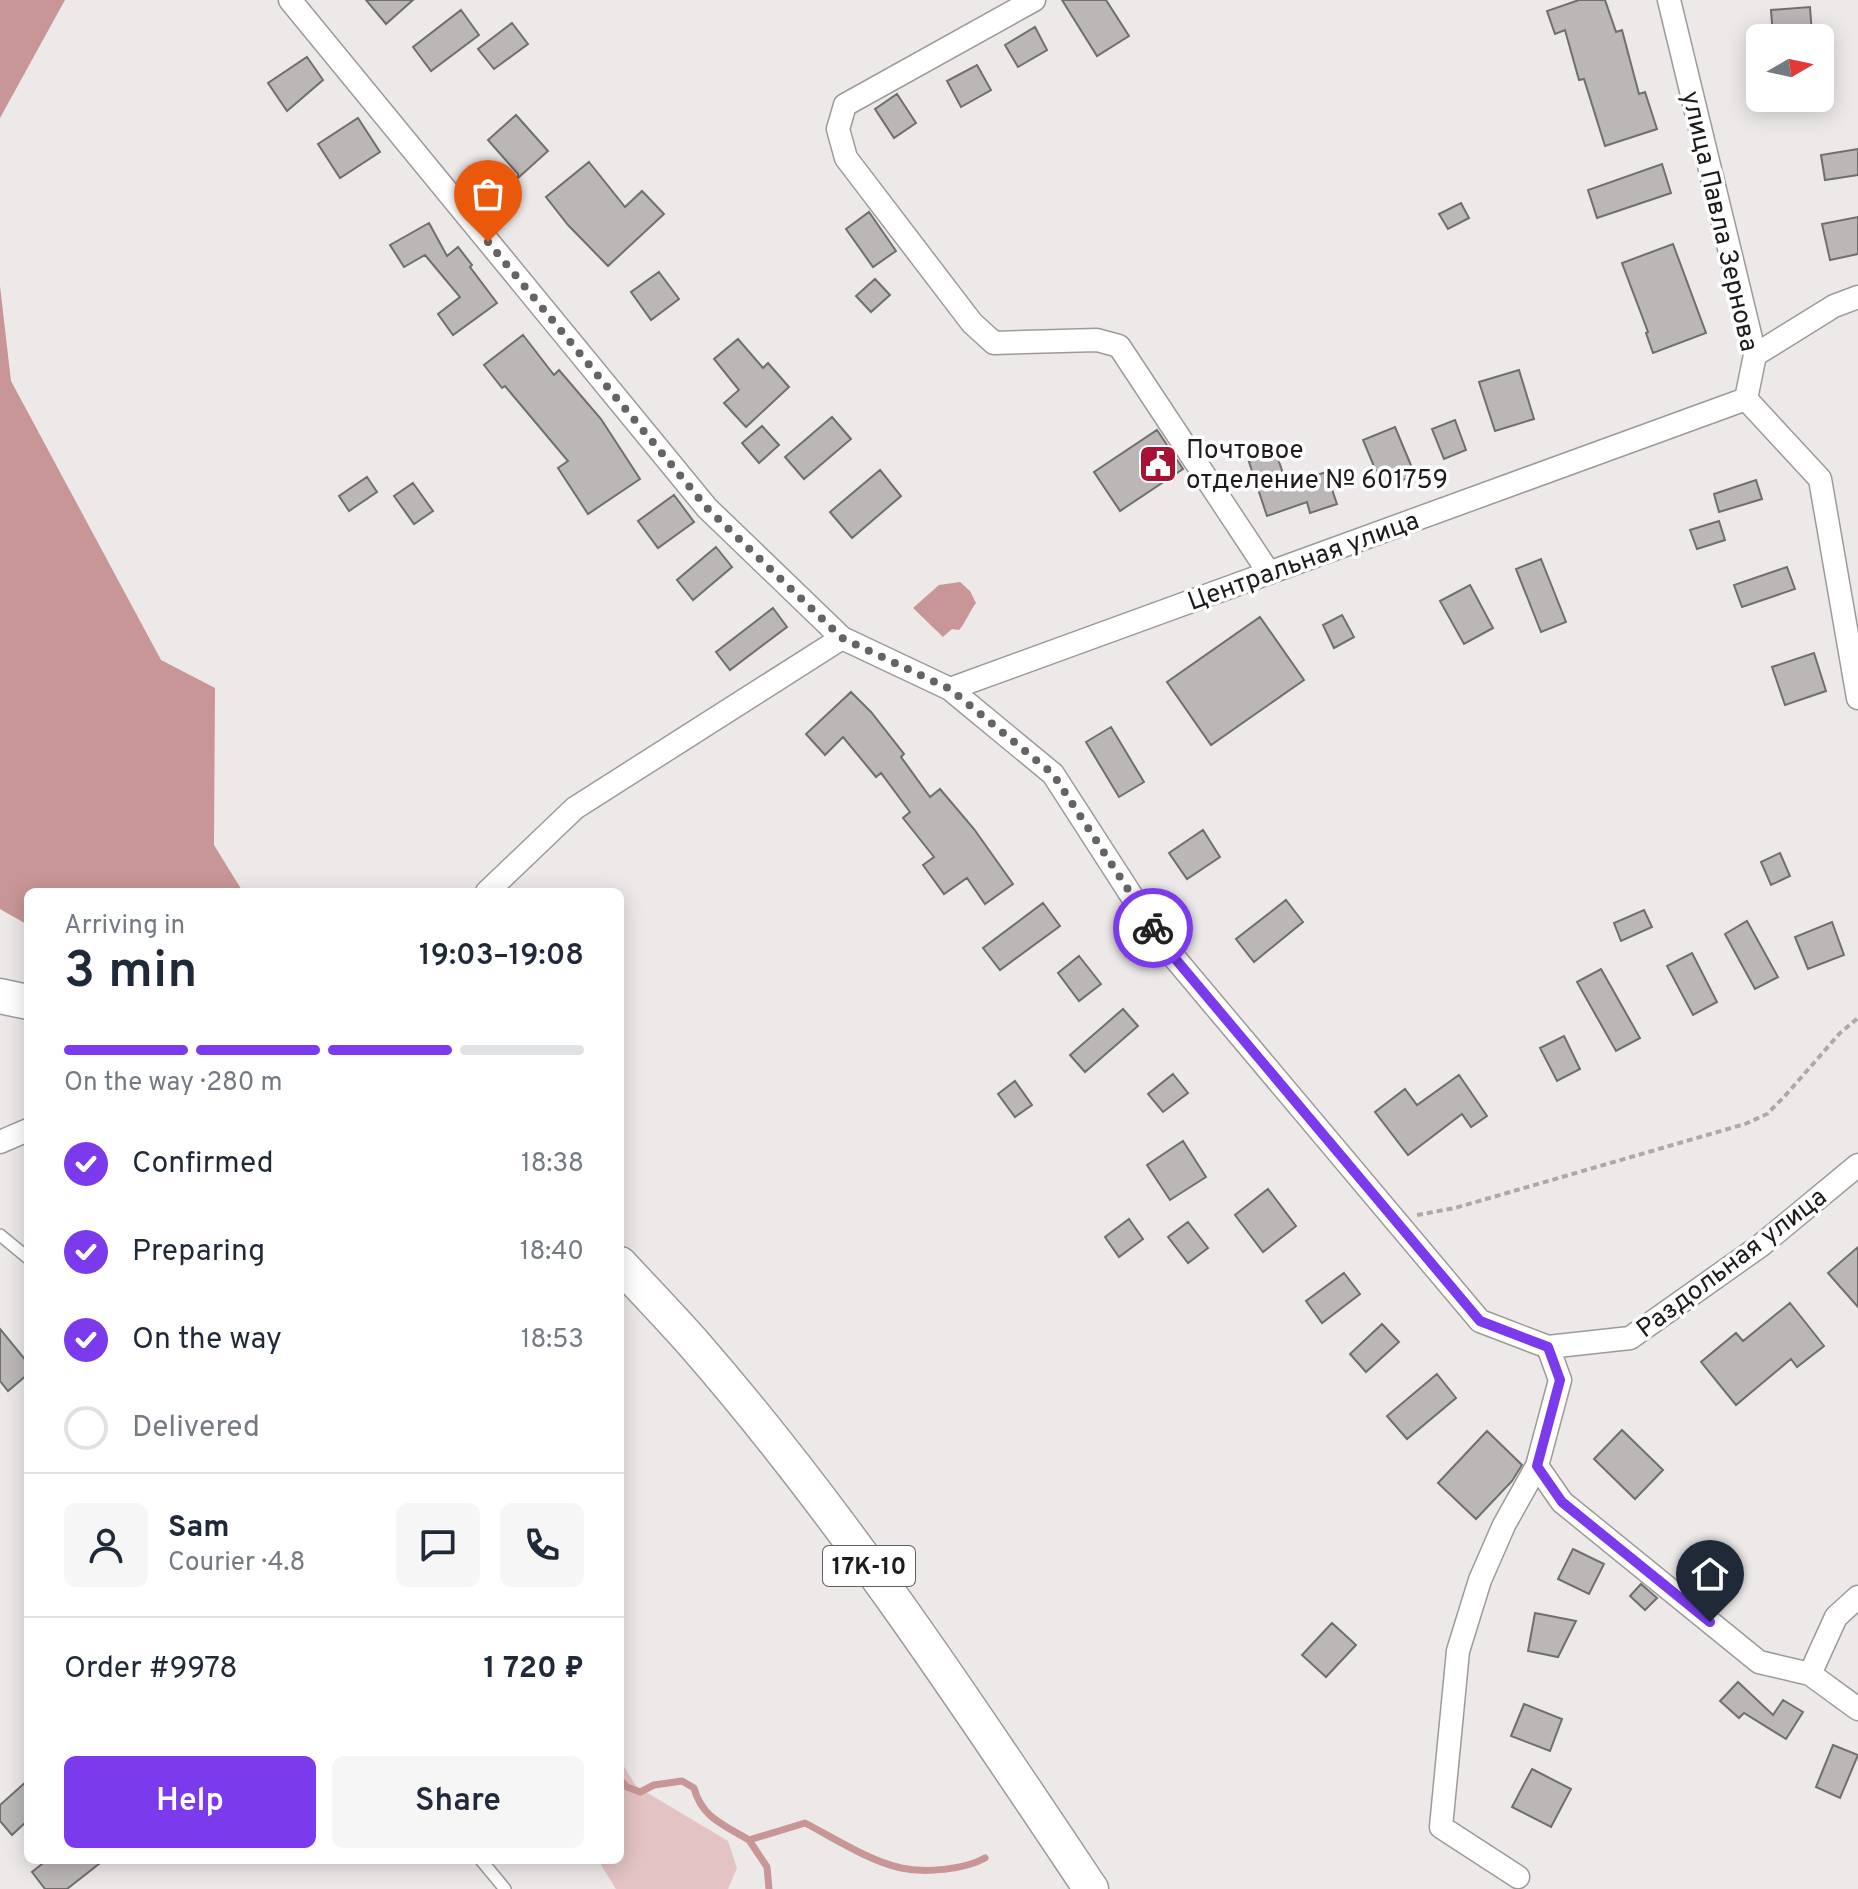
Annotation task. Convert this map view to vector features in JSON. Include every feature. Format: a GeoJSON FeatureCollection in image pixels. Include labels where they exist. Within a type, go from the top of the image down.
{"type":"FeatureCollection","features":[{"type":"Feature","properties":{"kind":"main road"},"geometry":{"type":"LineString","coordinates":[[0,996],[24,1001]]}},
{"type":"Feature","properties":{"kind":"main road","name":"17К-10"},"geometry":{"type":"LineString","coordinates":[[624,1268],[694,1343],[851,1541],[952,1682],[1091,1889]]}},
{"type":"Feature","properties":{"kind":"street"},"geometry":{"type":"LineString","coordinates":[[290,0],[707,508],[842,638],[950,689],[1053,774],[1162,943],[1480,1321],[1548,1347],[1560,1380],[1537,1466],[1504,1525],[1480,1580],[1458,1651],[1441,1827],[1518,1877]]}},
{"type":"Feature","properties":{"kind":"street"},"geometry":{"type":"LineString","coordinates":[[1034,0],[845,105],[838,129],[846,158],[972,323],[994,343],[1097,340],[1119,346],[1269,573]]}},
{"type":"Feature","properties":{"kind":"street","name":"улица Павла Зернова"},"geometry":{"type":"LineString","coordinates":[[1669,0],[1755,355],[1746,399]]}},
{"type":"Feature","properties":{"kind":"street"},"geometry":{"type":"LineString","coordinates":[[1755,355],[1834,306],[1858,297]]}},
{"type":"Feature","properties":{"kind":"street"},"geometry":{"type":"LineString","coordinates":[[1746,399],[1820,479],[1858,698]]}},
{"type":"Feature","properties":{"kind":"street","name":"Центральная улица"},"geometry":{"type":"LineString","coordinates":[[950,689],[1746,399]]}},
{"type":"Feature","properties":{"kind":"street"},"geometry":{"type":"LineString","coordinates":[[491,888],[575,808],[842,638]]}},
{"type":"Feature","properties":{"kind":"street"},"geometry":{"type":"LineString","coordinates":[[0,1142],[24,1132]]}},
{"type":"Feature","properties":{"kind":"street","name":"Раздольная улица"},"geometry":{"type":"LineString","coordinates":[[1548,1347],[1630,1338],[1760,1246],[1858,1165]]}},
{"type":"Feature","properties":{"kind":"street"},"geometry":{"type":"LineString","coordinates":[[1537,1466],[1562,1502],[1759,1662],[1810,1674],[1858,1709]]}},
{"type":"Feature","properties":{"kind":"street"},"geometry":{"type":"LineString","coordinates":[[1810,1674],[1836,1617],[1858,1597]]}},
{"type":"Feature","properties":{"kind":"lane"},"geometry":{"type":"LineString","coordinates":[[0,1235],[24,1255]]}},
{"type":"Feature","properties":{"kind":"lane"},"geometry":{"type":"LineString","coordinates":[[484,1864],[505,1889]]}},
{"type":"Feature","properties":{"kind":"path"},"geometry":{"type":"LineString","coordinates":[[1395,1220],[1455,1208],[1745,1124],[1767,1114],[1840,1033],[1858,1018]]}},
{"type":"Feature","properties":{"kind":"shaded area"},"geometry":{"type":"Polygon","coordinates":[[[0,0],[65,0],[0,118],[0,0]]]}},
{"type":"Feature","properties":{"kind":"shaded area"},"geometry":{"type":"Polygon","coordinates":[[[0,286],[11,381],[161,660],[215,688],[214,845],[241,888],[24,888],[24,923],[0,909],[0,286]]]}},
{"type":"Feature","properties":{"kind":"shaded area"},"geometry":{"type":"Polygon","coordinates":[[[960,582],[970,591],[976,603],[959,630],[952,629],[943,637],[913,608],[939,585],[960,582]]]}},
{"type":"Feature","properties":{"kind":"shaded area"},"geometry":{"type":"Polygon","coordinates":[[[624,1766],[636,1786],[728,1841],[737,1868],[728,1889],[616,1889],[600,1864],[624,1864],[624,1766]]]}},
{"type":"Feature","properties":{"kind":"building"},"geometry":{"type":"Polygon","coordinates":[[[366,0],[413,0],[386,24],[366,0]]]}},
{"type":"Feature","properties":{"kind":"building"},"geometry":{"type":"Polygon","coordinates":[[[1062,0],[1106,0],[1129,36],[1097,56],[1062,0]]]}},
{"type":"Feature","properties":{"kind":"building"},"geometry":{"type":"Polygon","coordinates":[[[1579,0],[1605,0],[1616,32],[1622,30],[1639,94],[1645,92],[1657,129],[1605,146],[1584,79],[1579,80],[1565,30],[1555,34],[1547,11],[1579,0]]]}},
{"type":"Feature","properties":{"kind":"building"},"geometry":{"type":"Polygon","coordinates":[[[1810,7],[1811,24],[1772,24],[1771,10],[1810,7]]]}},
{"type":"Feature","properties":{"kind":"building"},"geometry":{"type":"Polygon","coordinates":[[[461,10],[479,35],[431,71],[413,47],[461,10]]]}},
{"type":"Feature","properties":{"kind":"building"},"geometry":{"type":"Polygon","coordinates":[[[512,23],[528,44],[494,69],[478,49],[512,23]]]}},
{"type":"Feature","properties":{"kind":"building"},"geometry":{"type":"Polygon","coordinates":[[[1035,27],[1047,50],[1018,67],[1005,45],[1035,27]]]}},
{"type":"Feature","properties":{"kind":"building"},"geometry":{"type":"Polygon","coordinates":[[[307,57],[323,80],[287,111],[268,83],[307,57]]]}},
{"type":"Feature","properties":{"kind":"building"},"geometry":{"type":"Polygon","coordinates":[[[977,65],[991,90],[961,107],[947,81],[977,65]]]}},
{"type":"Feature","properties":{"kind":"building"},"geometry":{"type":"Polygon","coordinates":[[[897,94],[916,123],[894,138],[875,109],[897,94]]]}},
{"type":"Feature","properties":{"kind":"building"},"geometry":{"type":"Polygon","coordinates":[[[516,115],[548,151],[518,178],[518,174],[488,140],[516,115]]]}},
{"type":"Feature","properties":{"kind":"building"},"geometry":{"type":"Polygon","coordinates":[[[358,118],[380,152],[340,178],[318,144],[358,118]]]}},
{"type":"Feature","properties":{"kind":"building"},"geometry":{"type":"Polygon","coordinates":[[[1858,149],[1858,175],[1825,180],[1821,155],[1858,149]]]}},
{"type":"Feature","properties":{"kind":"building"},"geometry":{"type":"Polygon","coordinates":[[[589,162],[625,207],[642,191],[664,214],[608,266],[546,197],[589,162]]]}},
{"type":"Feature","properties":{"kind":"building"},"geometry":{"type":"Polygon","coordinates":[[[1662,164],[1671,193],[1597,218],[1588,190],[1662,164]]]}},
{"type":"Feature","properties":{"kind":"building"},"geometry":{"type":"Polygon","coordinates":[[[1461,203],[1469,218],[1448,229],[1439,214],[1461,203]]]}},
{"type":"Feature","properties":{"kind":"building"},"geometry":{"type":"Polygon","coordinates":[[[869,212],[896,251],[873,267],[846,229],[869,212]]]}},
{"type":"Feature","properties":{"kind":"building"},"geometry":{"type":"Polygon","coordinates":[[[1858,217],[1858,254],[1830,260],[1822,224],[1858,217]]]}},
{"type":"Feature","properties":{"kind":"building"},"geometry":{"type":"Polygon","coordinates":[[[429,223],[447,256],[458,247],[497,303],[453,335],[438,314],[460,297],[425,255],[404,267],[390,245],[429,223]]]}},
{"type":"Feature","properties":{"kind":"building"},"geometry":{"type":"Polygon","coordinates":[[[1673,244],[1706,333],[1653,353],[1622,263],[1673,244]]]}},
{"type":"Feature","properties":{"kind":"building"},"geometry":{"type":"Polygon","coordinates":[[[659,272],[679,299],[651,320],[631,292],[659,272]]]}},
{"type":"Feature","properties":{"kind":"building"},"geometry":{"type":"Polygon","coordinates":[[[875,279],[890,295],[871,312],[856,296],[875,279]]]}},
{"type":"Feature","properties":{"kind":"building"},"geometry":{"type":"Polygon","coordinates":[[[523,335],[554,375],[559,370],[601,419],[640,479],[588,514],[558,468],[568,461],[484,365],[523,335]]]}},
{"type":"Feature","properties":{"kind":"building"},"geometry":{"type":"Polygon","coordinates":[[[738,339],[763,368],[768,363],[789,387],[746,427],[724,403],[739,390],[714,359],[738,339]]]}},
{"type":"Feature","properties":{"kind":"building"},"geometry":{"type":"Polygon","coordinates":[[[1519,370],[1534,419],[1495,431],[1479,382],[1519,370]]]}},
{"type":"Feature","properties":{"kind":"building"},"geometry":{"type":"Polygon","coordinates":[[[832,417],[851,439],[804,479],[785,457],[832,417]]]}},
{"type":"Feature","properties":{"kind":"building"},"geometry":{"type":"Polygon","coordinates":[[[1455,420],[1466,450],[1444,459],[1432,429],[1455,420]]]}},
{"type":"Feature","properties":{"kind":"building"},"geometry":{"type":"Polygon","coordinates":[[[762,426],[779,445],[759,463],[742,443],[762,426]]]}},
{"type":"Feature","properties":{"kind":"building"},"geometry":{"type":"Polygon","coordinates":[[[1395,427],[1415,475],[1383,488],[1363,440],[1395,427]]]}},
{"type":"Feature","properties":{"kind":"building"},"geometry":{"type":"Polygon","coordinates":[[[1157,430],[1183,469],[1120,511],[1094,472],[1157,430]]]}},
{"type":"Feature","properties":{"kind":"building"},"geometry":{"type":"Polygon","coordinates":[[[1276,453],[1287,485],[1326,472],[1337,504],[1310,513],[1307,502],[1267,516],[1249,462],[1276,453]]]}},
{"type":"Feature","properties":{"kind":"building"},"geometry":{"type":"Polygon","coordinates":[[[880,470],[901,496],[852,538],[830,512],[880,470]]]}},
{"type":"Feature","properties":{"kind":"building"},"geometry":{"type":"Polygon","coordinates":[[[367,477],[377,492],[349,511],[339,496],[367,477]]]}},
{"type":"Feature","properties":{"kind":"building"},"geometry":{"type":"Polygon","coordinates":[[[1756,480],[1762,499],[1719,512],[1714,494],[1756,480]]]}},
{"type":"Feature","properties":{"kind":"building"},"geometry":{"type":"Polygon","coordinates":[[[413,483],[433,511],[414,524],[394,496],[413,483]]]}},
{"type":"Feature","properties":{"kind":"building"},"geometry":{"type":"Polygon","coordinates":[[[674,495],[694,522],[658,548],[638,521],[674,495]]]}},
{"type":"Feature","properties":{"kind":"building"},"geometry":{"type":"Polygon","coordinates":[[[1719,521],[1725,540],[1697,549],[1690,530],[1719,521]]]}},
{"type":"Feature","properties":{"kind":"building"},"geometry":{"type":"Polygon","coordinates":[[[716,547],[732,567],[693,600],[677,580],[716,547]]]}},
{"type":"Feature","properties":{"kind":"building"},"geometry":{"type":"Polygon","coordinates":[[[1541,559],[1566,622],[1541,632],[1516,569],[1541,559]]]}},
{"type":"Feature","properties":{"kind":"building"},"geometry":{"type":"Polygon","coordinates":[[[1787,567],[1795,589],[1742,607],[1734,585],[1787,567]]]}},
{"type":"Feature","properties":{"kind":"building"},"geometry":{"type":"Polygon","coordinates":[[[1470,585],[1493,628],[1464,644],[1440,601],[1470,585]]]}},
{"type":"Feature","properties":{"kind":"building"},"geometry":{"type":"Polygon","coordinates":[[[773,608],[787,627],[730,670],[716,652],[773,608]]]}},
{"type":"Feature","properties":{"kind":"building"},"geometry":{"type":"Polygon","coordinates":[[[1342,615],[1354,637],[1334,648],[1323,625],[1342,615]]]}},
{"type":"Feature","properties":{"kind":"building"},"geometry":{"type":"Polygon","coordinates":[[[1260,617],[1304,680],[1211,745],[1167,682],[1260,617]]]}},
{"type":"Feature","properties":{"kind":"building"},"geometry":{"type":"Polygon","coordinates":[[[1814,653],[1826,691],[1785,705],[1772,667],[1814,653]]]}},
{"type":"Feature","properties":{"kind":"building"},"geometry":{"type":"Polygon","coordinates":[[[851,692],[904,754],[901,757],[930,797],[940,789],[974,829],[1013,884],[985,904],[967,878],[944,894],[923,865],[934,857],[903,818],[910,812],[881,773],[876,777],[843,737],[825,755],[806,734],[851,692]]]}},
{"type":"Feature","properties":{"kind":"building"},"geometry":{"type":"Polygon","coordinates":[[[1111,727],[1144,782],[1119,797],[1086,742],[1111,727]]]}},
{"type":"Feature","properties":{"kind":"building"},"geometry":{"type":"Polygon","coordinates":[[[1203,830],[1220,857],[1187,879],[1169,853],[1203,830]]]}},
{"type":"Feature","properties":{"kind":"building"},"geometry":{"type":"Polygon","coordinates":[[[1780,853],[1790,876],[1771,885],[1761,862],[1780,853]]]}},
{"type":"Feature","properties":{"kind":"building"},"geometry":{"type":"Polygon","coordinates":[[[1286,900],[1303,922],[1254,962],[1236,939],[1286,900]]]}},
{"type":"Feature","properties":{"kind":"building"},"geometry":{"type":"Polygon","coordinates":[[[1043,903],[1060,926],[1000,970],[983,948],[1043,903]]]}},
{"type":"Feature","properties":{"kind":"building"},"geometry":{"type":"Polygon","coordinates":[[[1644,910],[1652,927],[1621,941],[1614,923],[1644,910]]]}},
{"type":"Feature","properties":{"kind":"building"},"geometry":{"type":"Polygon","coordinates":[[[1747,921],[1778,977],[1755,989],[1725,934],[1747,921]]]}},
{"type":"Feature","properties":{"kind":"building"},"geometry":{"type":"Polygon","coordinates":[[[1832,922],[1844,955],[1808,969],[1795,937],[1832,922]]]}},
{"type":"Feature","properties":{"kind":"building"},"geometry":{"type":"Polygon","coordinates":[[[1692,953],[1717,1002],[1693,1015],[1667,966],[1692,953]]]}},
{"type":"Feature","properties":{"kind":"building"},"geometry":{"type":"Polygon","coordinates":[[[1079,956],[1101,984],[1079,1001],[1058,973],[1079,956]]]}},
{"type":"Feature","properties":{"kind":"building"},"geometry":{"type":"Polygon","coordinates":[[[1601,969],[1640,1038],[1616,1051],[1577,982],[1601,969]]]}},
{"type":"Feature","properties":{"kind":"building"},"geometry":{"type":"Polygon","coordinates":[[[1123,1009],[1138,1026],[1085,1072],[1070,1055],[1123,1009]]]}},
{"type":"Feature","properties":{"kind":"building"},"geometry":{"type":"Polygon","coordinates":[[[1564,1036],[1580,1069],[1557,1081],[1540,1048],[1564,1036]]]}},
{"type":"Feature","properties":{"kind":"building"},"geometry":{"type":"Polygon","coordinates":[[[1173,1074],[1188,1093],[1163,1112],[1148,1094],[1173,1074]]]}},
{"type":"Feature","properties":{"kind":"building"},"geometry":{"type":"Polygon","coordinates":[[[1459,1075],[1487,1116],[1471,1127],[1462,1114],[1408,1155],[1375,1112],[1405,1089],[1417,1105],[1459,1075]]]}},
{"type":"Feature","properties":{"kind":"building"},"geometry":{"type":"Polygon","coordinates":[[[1015,1081],[1032,1105],[1015,1117],[998,1094],[1015,1081]]]}},
{"type":"Feature","properties":{"kind":"building"},"geometry":{"type":"Polygon","coordinates":[[[1183,1141],[1206,1177],[1170,1200],[1147,1165],[1183,1141]]]}},
{"type":"Feature","properties":{"kind":"building"},"geometry":{"type":"Polygon","coordinates":[[[1268,1189],[1296,1226],[1263,1252],[1235,1215],[1268,1189]]]}},
{"type":"Feature","properties":{"kind":"building"},"geometry":{"type":"Polygon","coordinates":[[[1129,1219],[1143,1239],[1119,1257],[1105,1237],[1129,1219]]]}},
{"type":"Feature","properties":{"kind":"building"},"geometry":{"type":"Polygon","coordinates":[[[1188,1222],[1208,1248],[1188,1263],[1168,1237],[1188,1222]]]}},
{"type":"Feature","properties":{"kind":"building"},"geometry":{"type":"Polygon","coordinates":[[[1858,1247],[1858,1307],[1828,1273],[1858,1247]]]}},
{"type":"Feature","properties":{"kind":"building"},"geometry":{"type":"Polygon","coordinates":[[[1344,1273],[1360,1294],[1322,1323],[1306,1301],[1344,1273]]]}},
{"type":"Feature","properties":{"kind":"building"},"geometry":{"type":"Polygon","coordinates":[[[1790,1303],[1824,1346],[1797,1367],[1791,1359],[1736,1405],[1701,1362],[1736,1333],[1743,1341],[1790,1303]]]}},
{"type":"Feature","properties":{"kind":"building"},"geometry":{"type":"Polygon","coordinates":[[[1382,1324],[1399,1342],[1366,1372],[1350,1354],[1382,1324]]]}},
{"type":"Feature","properties":{"kind":"building"},"geometry":{"type":"Polygon","coordinates":[[[0,1329],[24,1358],[24,1377],[8,1391],[0,1381],[0,1329]]]}},
{"type":"Feature","properties":{"kind":"building"},"geometry":{"type":"Polygon","coordinates":[[[1437,1374],[1456,1398],[1407,1439],[1387,1416],[1437,1374]]]}},
{"type":"Feature","properties":{"kind":"building"},"geometry":{"type":"Polygon","coordinates":[[[1622,1430],[1663,1470],[1635,1499],[1594,1459],[1622,1430]]]}},
{"type":"Feature","properties":{"kind":"building"},"geometry":{"type":"Polygon","coordinates":[[[1487,1431],[1522,1465],[1512,1481],[1476,1519],[1438,1483],[1487,1431]]]}},
{"type":"Feature","properties":{"kind":"building"},"geometry":{"type":"Polygon","coordinates":[[[1573,1549],[1604,1564],[1589,1594],[1558,1579],[1573,1549]]]}},
{"type":"Feature","properties":{"kind":"building"},"geometry":{"type":"Polygon","coordinates":[[[1641,1584],[1657,1598],[1645,1610],[1630,1596],[1641,1584]]]}},
{"type":"Feature","properties":{"kind":"building"},"geometry":{"type":"Polygon","coordinates":[[[1535,1613],[1576,1621],[1558,1657],[1528,1651],[1535,1613]]]}},
{"type":"Feature","properties":{"kind":"building"},"geometry":{"type":"Polygon","coordinates":[[[1332,1623],[1356,1645],[1326,1677],[1302,1655],[1332,1623]]]}},
{"type":"Feature","properties":{"kind":"building"},"geometry":{"type":"Polygon","coordinates":[[[1738,1682],[1773,1715],[1783,1700],[1803,1712],[1786,1739],[1744,1713],[1739,1718],[1720,1701],[1738,1682]]]}},
{"type":"Feature","properties":{"kind":"building"},"geometry":{"type":"Polygon","coordinates":[[[1524,1704],[1562,1719],[1550,1751],[1511,1736],[1524,1704]]]}},
{"type":"Feature","properties":{"kind":"building"},"geometry":{"type":"Polygon","coordinates":[[[1833,1745],[1858,1755],[1840,1798],[1816,1787],[1833,1745]]]}},
{"type":"Feature","properties":{"kind":"building"},"geometry":{"type":"Polygon","coordinates":[[[1532,1769],[1571,1789],[1551,1827],[1512,1807],[1532,1769]]]}},
{"type":"Feature","properties":{"kind":"building"},"geometry":{"type":"Polygon","coordinates":[[[24,1784],[24,1824],[12,1835],[0,1821],[0,1805],[24,1784]]]}},
{"type":"Feature","properties":{"kind":"building"},"geometry":{"type":"Polygon","coordinates":[[[42,1864],[99,1864],[67,1889],[45,1889],[32,1872],[42,1864]]]}},
{"type":"Feature","properties":{"kind":"waterway"},"geometry":{"type":"LineString","coordinates":[[624,1784],[640,1792],[654,1785],[682,1781],[694,1788],[708,1814],[749,1840],[805,1823],[864,1855],[901,1868],[944,1869],[985,1858]]}},
{"type":"Feature","properties":{"kind":"waterway"},"geometry":{"type":"LineString","coordinates":[[749,1840],[767,1867],[769,1889]]}},
{"type":"Feature","properties":{"kind":"way so far"},"geometry":{"type":"LineString","coordinates":[[488,242],[707,508],[842,638],[950,689],[1053,774],[1153,928]]}},
{"type":"Feature","properties":{"kind":"place","name":"Почтовое отделение № 601759"},"geometry":{"type":"Point","coordinates":[1158,464]}},
{"type":"Feature","properties":{"kind":"route"},"geometry":{"type":"LineString","coordinates":[[1153,928],[1162,943],[1480,1321],[1548,1347],[1560,1380],[1537,1466],[1562,1502],[1710,1622]]}}]}
